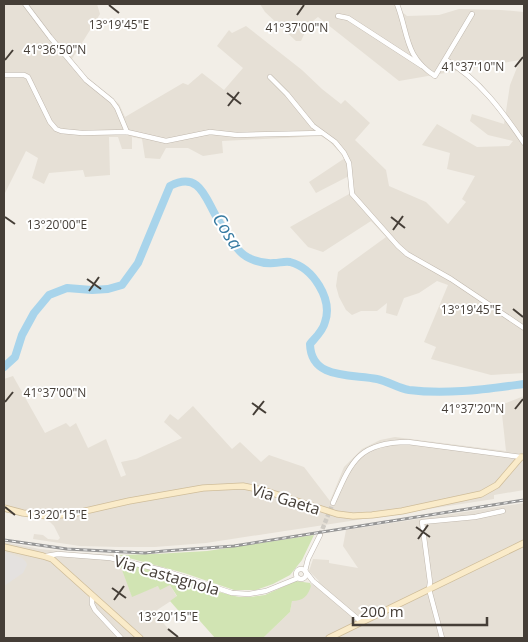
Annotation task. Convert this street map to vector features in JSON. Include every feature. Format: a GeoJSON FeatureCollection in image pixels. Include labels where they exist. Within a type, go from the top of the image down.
{"type":"FeatureCollection","features":[{"type":"Feature","properties":{"kind":"street"},"geometry":{"type":"LineString","coordinates":[[25,4],[86,80],[112,101],[127,132]]}},
{"type":"Feature","properties":{"kind":"street"},"geometry":{"type":"LineString","coordinates":[[397,4],[411,51],[423,66],[436,76],[472,14]]}},
{"type":"Feature","properties":{"kind":"street"},"geometry":{"type":"LineString","coordinates":[[338,16],[348,18],[419,66],[423,66]]}},
{"type":"Feature","properties":{"kind":"street"},"geometry":{"type":"LineString","coordinates":[[446,60],[467,75],[484,91],[524,143]]}},
{"type":"Feature","properties":{"kind":"street"},"geometry":{"type":"LineString","coordinates":[[4,75],[19,74],[28,78],[50,122],[56,129],[82,133],[127,132],[166,141],[210,132],[237,136],[324,133]]}},
{"type":"Feature","properties":{"kind":"street"},"geometry":{"type":"LineString","coordinates":[[270,77],[287,94],[313,126],[335,142],[344,153],[350,163],[352,194],[398,246],[407,254],[486,301],[524,328]]}},
{"type":"Feature","properties":{"kind":"street"},"geometry":{"type":"LineString","coordinates":[[333,504],[349,468],[359,456],[373,447],[392,442],[408,442],[523,457]]}},
{"type":"Feature","properties":{"kind":"street","name":"Via Gaeta"},"geometry":{"type":"LineString","coordinates":[[4,508],[22,513],[48,516],[72,514],[203,488],[243,486],[263,490],[337,514],[353,516],[372,515],[402,511],[481,494],[497,485],[523,457]]}},
{"type":"Feature","properties":{"kind":"street"},"geometry":{"type":"LineString","coordinates":[[442,638],[430,589],[422,522],[475,517],[503,511]]}},
{"type":"Feature","properties":{"kind":"street"},"geometry":{"type":"LineString","coordinates":[[299,574],[320,534]]}},
{"type":"Feature","properties":{"kind":"street"},"geometry":{"type":"LineString","coordinates":[[330,638],[524,543]]}},
{"type":"Feature","properties":{"kind":"street"},"geometry":{"type":"LineString","coordinates":[[4,547],[46,556],[62,566],[92,596],[140,638]]}},
{"type":"Feature","properties":{"kind":"street","name":"Via Castagnola"},"geometry":{"type":"LineString","coordinates":[[46,556],[58,554],[118,559],[162,570],[232,593],[249,594],[266,591],[299,574]]}},
{"type":"Feature","properties":{"kind":"street"},"geometry":{"type":"LineString","coordinates":[[299,574],[305,576],[308,558]]}},
{"type":"Feature","properties":{"kind":"street"},"geometry":{"type":"LineString","coordinates":[[305,571],[313,581],[361,623]]}},
{"type":"Feature","properties":{"kind":"street"},"geometry":{"type":"LineString","coordinates":[[299,574],[305,571]]}},
{"type":"Feature","properties":{"kind":"street"},"geometry":{"type":"LineString","coordinates":[[299,574],[313,581]]}},
{"type":"Feature","properties":{"kind":"street"},"geometry":{"type":"LineString","coordinates":[[92,596],[93,608],[121,638]]}},
{"type":"Feature","properties":{"kind":"shaded area"},"geometry":{"type":"Polygon","coordinates":[[[4,4],[97,4],[100,14],[72,59],[89,80],[119,104],[125,117],[183,83],[188,85],[202,73],[224,90],[243,68],[217,46],[229,30],[232,33],[246,26],[302,70],[341,104],[345,100],[370,123],[355,140],[386,170],[389,186],[426,202],[448,224],[466,202],[462,199],[475,176],[447,169],[450,153],[422,145],[437,124],[477,147],[509,146],[513,141],[488,135],[470,121],[472,114],[504,124],[510,85],[520,60],[399,81],[318,17],[309,24],[301,41],[296,41],[265,12],[260,4],[393,4],[407,16],[439,15],[459,9],[524,12],[524,373],[491,375],[431,359],[436,347],[424,342],[448,285],[437,281],[419,293],[404,298],[397,316],[386,313],[387,303],[377,311],[361,311],[352,315],[346,310],[336,286],[338,272],[386,237],[371,221],[323,252],[308,247],[290,227],[349,194],[349,176],[316,193],[309,182],[345,158],[329,141],[321,136],[222,141],[223,153],[203,156],[188,148],[166,148],[160,159],[145,158],[142,139],[132,137],[132,149],[122,149],[118,137],[109,137],[110,175],[85,177],[83,170],[49,173],[44,184],[32,178],[38,158],[26,151],[4,195],[4,4]]]}},
{"type":"Feature","properties":{"kind":"shaded area"},"geometry":{"type":"Polygon","coordinates":[[[13,376],[45,433],[66,423],[70,427],[76,423],[88,448],[106,439],[121,477],[126,475],[121,462],[136,459],[182,438],[164,422],[170,414],[178,420],[193,406],[232,449],[240,442],[261,462],[269,455],[304,467],[330,501],[344,467],[362,449],[380,440],[395,437],[506,451],[501,405],[524,396],[524,490],[494,495],[494,499],[206,543],[155,547],[119,547],[80,546],[33,539],[34,534],[43,535],[48,539],[58,540],[60,538],[50,522],[4,512],[4,379],[13,376]]]}},
{"type":"Feature","properties":{"kind":"shaded area"},"geometry":{"type":"Polygon","coordinates":[[[524,503],[524,638],[263,638],[290,612],[292,601],[311,586],[310,583],[314,585],[319,581],[309,571],[313,559],[329,560],[329,563],[358,568],[343,546],[346,530],[524,503]]]}},
{"type":"Feature","properties":{"kind":"shaded area"},"geometry":{"type":"Polygon","coordinates":[[[4,542],[40,549],[118,555],[132,596],[158,586],[170,585],[177,597],[154,612],[176,638],[4,638],[4,542]]]}},
{"type":"Feature","properties":{"kind":"shaded area"},"geometry":{"type":"Polygon","coordinates":[[[4,552],[22,558],[27,565],[23,573],[4,586],[4,552]]]}},
{"type":"Feature","properties":{"kind":"green space"},"geometry":{"type":"Polygon","coordinates":[[[314,535],[302,560],[290,575],[256,590],[234,590],[184,573],[118,555],[207,551],[314,535]]]}},
{"type":"Feature","properties":{"kind":"green space"},"geometry":{"type":"Polygon","coordinates":[[[119,562],[157,571],[211,590],[239,597],[265,595],[296,581],[310,583],[311,586],[304,597],[292,601],[290,612],[263,638],[215,638],[192,612],[184,617],[170,601],[177,596],[170,585],[160,590],[158,586],[132,597],[119,562]]]}},
{"type":"Feature","properties":{"kind":"waterway","name":"Cosa"},"geometry":{"type":"LineString","coordinates":[[4,367],[15,357],[22,335],[34,313],[49,295],[67,288],[92,290],[108,289],[122,285],[138,263],[170,186],[180,182],[188,182],[200,188],[228,237],[240,252],[264,263],[290,262],[298,265],[319,286],[324,294],[327,313],[323,328],[310,344],[312,356],[317,364],[325,370],[345,375],[377,379],[405,389],[423,391],[467,391],[524,384]]}},
{"type":"Feature","properties":{"kind":"tunnel"},"geometry":{"type":"LineString","coordinates":[[320,535],[333,503]]}},
{"type":"Feature","properties":{"kind":"railway"},"geometry":{"type":"LineString","coordinates":[[4,540],[67,549],[145,553],[234,546],[524,500]]}}]}
